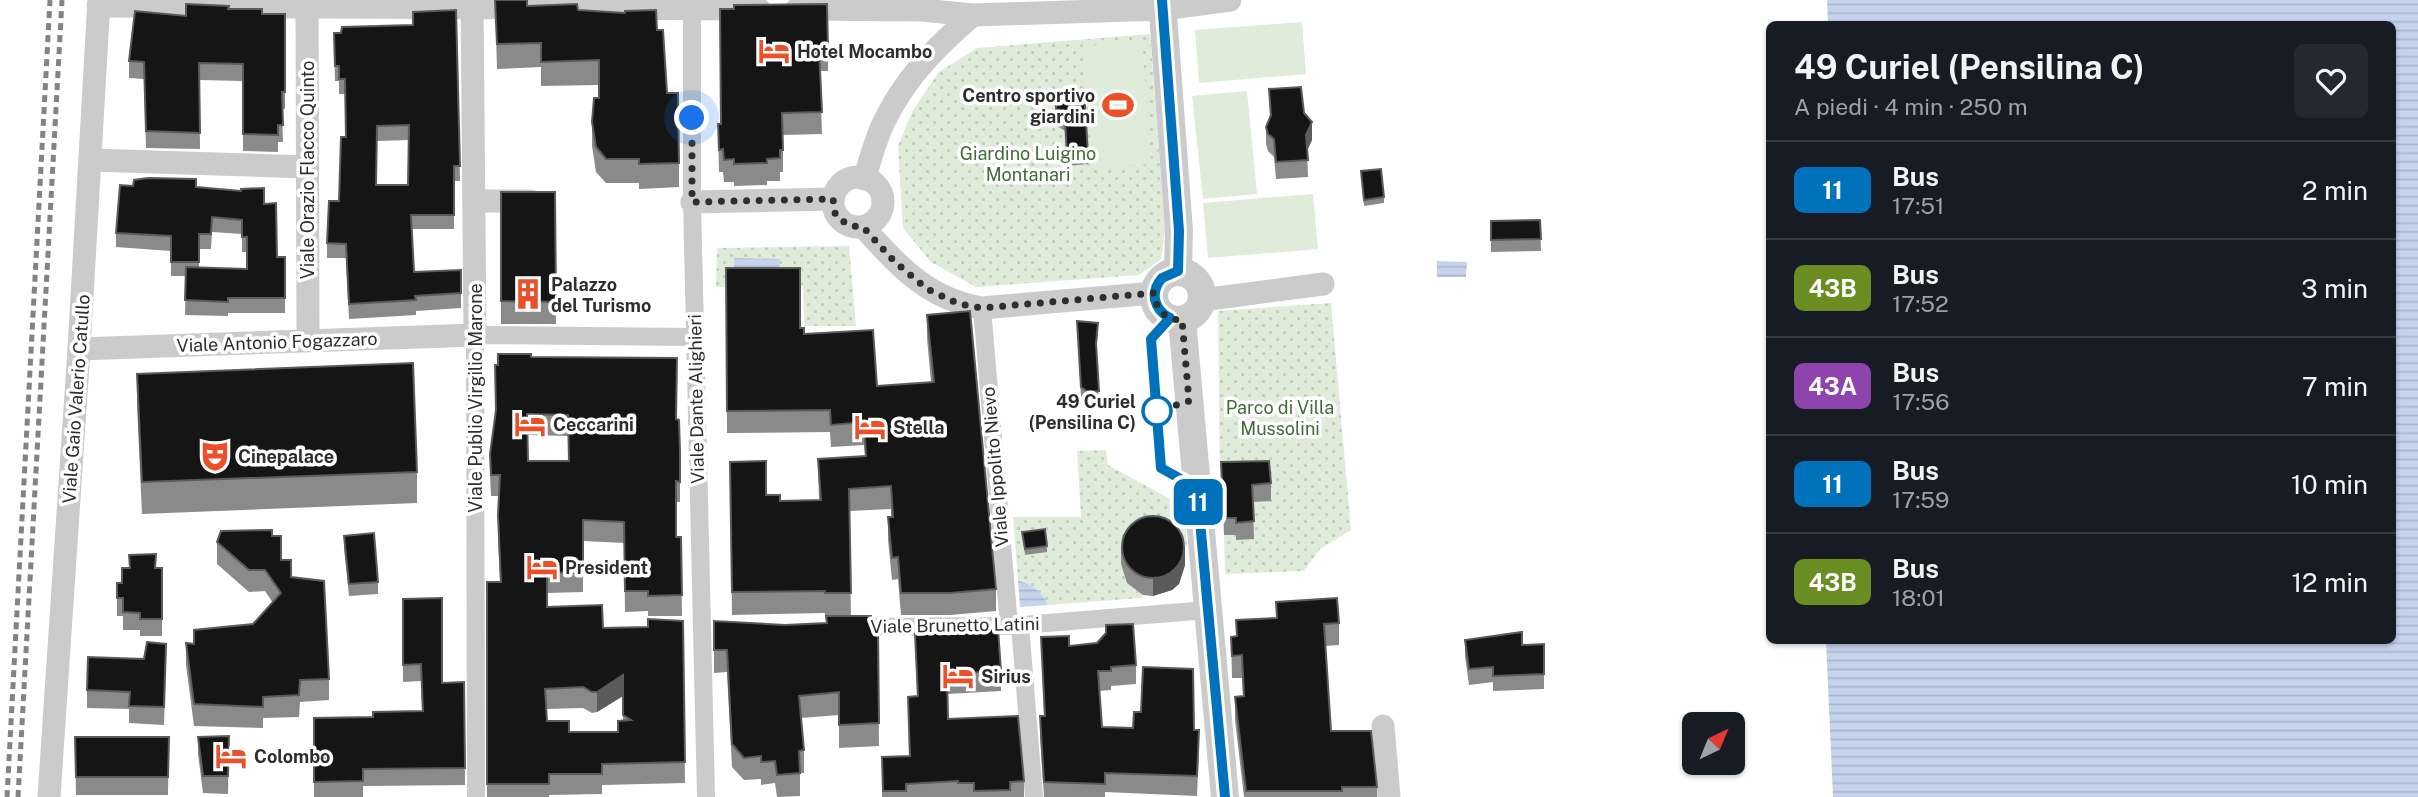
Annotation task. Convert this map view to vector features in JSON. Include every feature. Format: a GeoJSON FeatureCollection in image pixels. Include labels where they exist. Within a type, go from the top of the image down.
{"type":"FeatureCollection","features":[{"type":"Feature","properties":{"kind":"street"},"geometry":{"type":"LineString","coordinates":[[98,3],[692,4],[922,10],[973,15],[1230,0]]}},
{"type":"Feature","properties":{"kind":"street","name":"Viale Gaio Valerio Catullo"},"geometry":{"type":"LineString","coordinates":[[50,797],[98,3]]}},
{"type":"Feature","properties":{"kind":"street","name":"Viale Orazio Flacco Quinto"},"geometry":{"type":"LineString","coordinates":[[307,4],[307,340]]}},
{"type":"Feature","properties":{"kind":"street","name":"Viale Publio Virgilio Marone"},"geometry":{"type":"LineString","coordinates":[[472,4],[476,797]]}},
{"type":"Feature","properties":{"kind":"street","name":"Viale Dante Alighieri"},"geometry":{"type":"LineString","coordinates":[[692,4],[695,337],[708,628],[706,797]]}},
{"type":"Feature","properties":{"kind":"street"},"geometry":{"type":"LineString","coordinates":[[1162,5],[1179,231],[1178,271]]}},
{"type":"Feature","properties":{"kind":"street"},"geometry":{"type":"LineString","coordinates":[[864,179],[886,118],[912,77],[945,39],[973,15]]}},
{"type":"Feature","properties":{"kind":"street"},"geometry":{"type":"LineString","coordinates":[[90,160],[307,167]]}},
{"type":"Feature","properties":{"kind":"street"},"geometry":{"type":"LineString","coordinates":[[864,179],[877,187],[882,200],[880,213],[863,227],[851,226],[839,219],[835,213],[833,199],[841,184],[848,180],[864,179]]}},
{"type":"Feature","properties":{"kind":"street"},"geometry":{"type":"LineString","coordinates":[[692,202],[833,199]]}},
{"type":"Feature","properties":{"kind":"street"},"geometry":{"type":"LineString","coordinates":[[474,201],[555,201]]}},
{"type":"Feature","properties":{"kind":"street"},"geometry":{"type":"LineString","coordinates":[[863,227],[894,261],[927,289],[959,304],[982,308],[1154,293]]}},
{"type":"Feature","properties":{"kind":"street"},"geometry":{"type":"LineString","coordinates":[[1178,271],[1197,281],[1201,287],[1202,299],[1196,313],[1182,320],[1163,314],[1155,301],[1154,293],[1162,278],[1178,271]]}},
{"type":"Feature","properties":{"kind":"street"},"geometry":{"type":"LineString","coordinates":[[1202,299],[1323,284]]}},
{"type":"Feature","properties":{"kind":"street","name":"Viale Ippolito Nievo"},"geometry":{"type":"LineString","coordinates":[[982,308],[1034,797]]}},
{"type":"Feature","properties":{"kind":"street"},"geometry":{"type":"LineString","coordinates":[[1182,320],[1225,797]]}},
{"type":"Feature","properties":{"kind":"street"},"geometry":{"type":"LineString","coordinates":[[475,335],[695,337]]}},
{"type":"Feature","properties":{"kind":"street","name":"Viale Antonio Fogazzaro"},"geometry":{"type":"LineString","coordinates":[[79,349],[475,335]]}},
{"type":"Feature","properties":{"kind":"street","name":"Viale Brunetto Latini"},"geometry":{"type":"LineString","coordinates":[[837,627],[1014,626],[1208,610]]}},
{"type":"Feature","properties":{"kind":"street"},"geometry":{"type":"LineString","coordinates":[[1383,726],[1389,797]]}},
{"type":"Feature","properties":{"kind":"green space"},"geometry":{"type":"Polygon","coordinates":[[[1302,22],[1306,74],[1199,83],[1195,30],[1302,22]]]}},
{"type":"Feature","properties":{"kind":"green space","name":"Giardino Luigino Montanari"},"geometry":{"type":"Polygon","coordinates":[[[1150,34],[1165,232],[1161,259],[1139,275],[976,287],[931,262],[903,228],[898,146],[913,110],[939,72],[977,48],[1150,34]]]}},
{"type":"Feature","properties":{"kind":"green space","name":"Centro sportivo giardini"},"geometry":{"type":"Polygon","coordinates":[[[1142,42],[1151,164],[1094,168],[1084,46],[1142,42]]]}},
{"type":"Feature","properties":{"kind":"green space"},"geometry":{"type":"Polygon","coordinates":[[[1247,91],[1257,194],[1203,199],[1192,96],[1247,91]]]}},
{"type":"Feature","properties":{"kind":"green space"},"geometry":{"type":"Polygon","coordinates":[[[1313,194],[1318,249],[1208,258],[1203,203],[1313,194]]]}},
{"type":"Feature","properties":{"kind":"green space"},"geometry":{"type":"Polygon","coordinates":[[[849,246],[856,326],[804,326],[803,286],[716,287],[717,248],[849,246]]]}},
{"type":"Feature","properties":{"kind":"green space","name":"Parco di Villa Mussolini"},"geometry":{"type":"Polygon","coordinates":[[[1331,303],[1351,530],[1320,549],[1304,571],[1225,574],[1224,535],[1236,535],[1237,540],[1252,502],[1269,478],[1220,479],[1218,311],[1331,303]]]}},
{"type":"Feature","properties":{"kind":"green space"},"geometry":{"type":"Polygon","coordinates":[[[1106,450],[1108,465],[1183,506],[1187,546],[1179,546],[1121,564],[1127,583],[1143,595],[1141,598],[1048,605],[1035,590],[1018,580],[1013,517],[1081,517],[1077,451],[1106,450]]]}},
{"type":"Feature","properties":{"kind":"water"},"geometry":{"type":"Polygon","coordinates":[[[1827,0],[2418,0],[2418,797],[1833,797],[1826,644],[2396,644],[2396,21],[1828,21],[1827,0]]]}},
{"type":"Feature","properties":{"kind":"water"},"geometry":{"type":"Polygon","coordinates":[[[734,258],[780,259],[779,273],[734,272],[734,258]]]}},
{"type":"Feature","properties":{"kind":"water"},"geometry":{"type":"Polygon","coordinates":[[[1437,261],[1467,262],[1466,277],[1437,277],[1437,261]]]}},
{"type":"Feature","properties":{"kind":"water"},"geometry":{"type":"Polygon","coordinates":[[[1018,580],[1036,589],[1048,605],[1020,607],[1018,580]]]}},
{"type":"Feature","properties":{"kind":"building"},"geometry":{"type":"Polygon","coordinates":[[[495,0],[527,0],[527,6],[577,4],[578,10],[625,13],[656,10],[657,30],[663,30],[667,93],[678,93],[679,163],[639,164],[639,159],[606,159],[596,147],[592,122],[594,98],[599,98],[599,60],[541,62],[541,43],[497,44],[495,0]]]}},
{"type":"Feature","properties":{"kind":"building"},"geometry":{"type":"Polygon","coordinates":[[[186,4],[229,6],[228,9],[262,9],[262,14],[285,14],[285,92],[282,92],[283,125],[278,125],[278,135],[243,134],[243,64],[199,63],[200,133],[146,131],[144,62],[129,61],[135,11],[186,16],[186,4]]]}},
{"type":"Feature","properties":{"kind":"building"},"geometry":{"type":"Polygon","coordinates":[[[827,4],[828,48],[819,48],[822,112],[782,113],[783,150],[780,150],[780,158],[767,159],[767,163],[734,164],[734,159],[724,160],[723,149],[719,150],[718,124],[721,124],[720,9],[734,9],[734,5],[827,4]]]}},
{"type":"Feature","properties":{"kind":"building"},"geometry":{"type":"Polygon","coordinates":[[[456,10],[460,166],[454,166],[454,215],[411,215],[414,272],[461,270],[461,293],[415,296],[416,300],[349,304],[346,244],[327,243],[329,201],[339,201],[341,137],[346,137],[345,79],[339,79],[339,66],[335,66],[334,33],[341,33],[342,27],[413,25],[413,12],[456,10]],[[409,125],[377,126],[376,185],[408,185],[409,125]]]}},
{"type":"Feature","properties":{"kind":"building"},"geometry":{"type":"Polygon","coordinates":[[[1301,87],[1304,113],[1312,122],[1306,135],[1308,160],[1276,162],[1274,139],[1268,134],[1266,127],[1271,115],[1269,89],[1301,87]]]}},
{"type":"Feature","properties":{"kind":"building"},"geometry":{"type":"Polygon","coordinates":[[[1084,90],[1088,154],[1067,155],[1065,121],[1057,116],[1055,95],[1084,90]]]}},
{"type":"Feature","properties":{"kind":"building"},"geometry":{"type":"Polygon","coordinates":[[[1381,169],[1384,197],[1364,200],[1361,171],[1381,169]]]}},
{"type":"Feature","properties":{"kind":"building"},"geometry":{"type":"Polygon","coordinates":[[[196,179],[196,187],[241,191],[264,188],[264,204],[276,203],[277,257],[285,257],[285,298],[228,298],[228,302],[185,300],[186,267],[247,269],[247,237],[242,237],[242,220],[212,217],[211,234],[199,234],[199,262],[171,262],[171,236],[116,233],[120,185],[133,186],[134,180],[196,179]]]}},
{"type":"Feature","properties":{"kind":"building","name":"Palazzo del Turismo"},"geometry":{"type":"Polygon","coordinates":[[[501,192],[555,192],[556,302],[501,301],[501,192]]]}},
{"type":"Feature","properties":{"kind":"building"},"geometry":{"type":"Polygon","coordinates":[[[1540,220],[1541,239],[1491,240],[1491,221],[1540,220]]]}},
{"type":"Feature","properties":{"kind":"building"},"geometry":{"type":"Polygon","coordinates":[[[726,268],[800,268],[800,328],[804,328],[804,334],[873,330],[877,386],[934,382],[927,315],[970,311],[996,589],[901,593],[898,557],[892,558],[888,517],[893,517],[891,486],[849,489],[851,593],[732,592],[730,462],[766,461],[766,495],[780,495],[780,501],[821,500],[818,459],[866,456],[864,422],[831,425],[830,410],[727,411],[726,268]]]}},
{"type":"Feature","properties":{"kind":"building"},"geometry":{"type":"Polygon","coordinates":[[[1077,321],[1098,323],[1096,343],[1099,391],[1088,392],[1081,387],[1077,321]]]}},
{"type":"Feature","properties":{"kind":"building"},"geometry":{"type":"Polygon","coordinates":[[[498,354],[531,354],[531,357],[677,358],[676,419],[679,420],[680,482],[676,481],[676,537],[681,537],[682,595],[648,596],[648,591],[625,591],[624,522],[583,520],[583,572],[547,573],[547,607],[602,605],[603,628],[648,627],[648,619],[683,621],[685,762],[602,764],[602,774],[549,774],[549,784],[487,784],[487,582],[501,582],[498,515],[500,475],[491,475],[490,454],[496,410],[495,365],[498,365],[498,354]],[[527,414],[528,461],[569,461],[568,415],[527,414]],[[623,675],[597,692],[583,687],[545,689],[547,721],[569,721],[569,732],[618,732],[618,721],[631,720],[623,715],[623,675]]]}},
{"type":"Feature","properties":{"kind":"building"},"geometry":{"type":"Polygon","coordinates":[[[413,363],[417,472],[142,482],[137,374],[413,363]]]}},
{"type":"Feature","properties":{"kind":"building"},"geometry":{"type":"Polygon","coordinates":[[[1269,461],[1271,483],[1252,485],[1254,521],[1236,523],[1236,518],[1224,518],[1221,462],[1269,461]]]}},
{"type":"Feature","properties":{"kind":"building"},"geometry":{"type":"Polygon","coordinates":[[[1147,516],[1159,516],[1175,525],[1182,535],[1182,559],[1175,569],[1159,578],[1147,578],[1136,573],[1127,564],[1122,553],[1122,541],[1127,530],[1136,521],[1147,516]]]}},
{"type":"Feature","properties":{"kind":"building"},"geometry":{"type":"Polygon","coordinates":[[[1045,529],[1047,546],[1025,549],[1022,532],[1045,529]]]}},
{"type":"Feature","properties":{"kind":"building"},"geometry":{"type":"Polygon","coordinates":[[[272,530],[272,536],[281,536],[281,560],[291,560],[291,577],[324,581],[329,679],[300,680],[299,695],[263,697],[263,707],[194,704],[186,643],[194,644],[194,630],[253,624],[281,593],[265,570],[249,570],[217,542],[221,531],[272,530]]]}},
{"type":"Feature","properties":{"kind":"building"},"geometry":{"type":"Polygon","coordinates":[[[374,533],[378,582],[349,584],[344,536],[374,533]]]}},
{"type":"Feature","properties":{"kind":"building"},"geometry":{"type":"Polygon","coordinates":[[[156,554],[155,568],[162,568],[162,619],[140,619],[140,613],[123,612],[123,598],[117,598],[117,583],[122,583],[122,568],[130,568],[129,555],[156,554]]]}},
{"type":"Feature","properties":{"kind":"building"},"geometry":{"type":"Polygon","coordinates":[[[442,598],[442,683],[464,682],[465,768],[363,769],[363,781],[314,782],[314,718],[373,717],[373,712],[423,711],[421,664],[403,665],[403,599],[442,598]]]}},
{"type":"Feature","properties":{"kind":"building"},"geometry":{"type":"Polygon","coordinates":[[[1337,598],[1339,623],[1324,624],[1331,731],[1371,731],[1377,787],[1342,787],[1342,791],[1246,791],[1235,697],[1244,696],[1242,655],[1232,656],[1231,637],[1237,636],[1236,620],[1277,618],[1276,602],[1337,598]]]}},
{"type":"Feature","properties":{"kind":"building"},"geometry":{"type":"Polygon","coordinates":[[[826,616],[871,616],[872,632],[878,631],[879,723],[839,725],[839,692],[799,696],[804,750],[799,751],[800,773],[777,775],[775,761],[761,762],[761,756],[744,758],[732,744],[727,650],[714,650],[714,621],[785,625],[827,623],[826,616]]]}},
{"type":"Feature","properties":{"kind":"building"},"geometry":{"type":"Polygon","coordinates":[[[1133,624],[1136,665],[1098,671],[1102,727],[1133,728],[1134,712],[1141,712],[1143,667],[1193,669],[1194,730],[1199,730],[1197,776],[1105,773],[1105,784],[1044,782],[1040,716],[1045,716],[1041,637],[1069,636],[1069,646],[1097,643],[1106,633],[1106,625],[1133,624]]]}},
{"type":"Feature","properties":{"kind":"building"},"geometry":{"type":"Polygon","coordinates":[[[998,629],[1001,671],[947,674],[948,719],[1018,716],[1024,781],[1010,782],[1010,790],[974,791],[974,783],[958,781],[906,784],[906,791],[883,791],[882,757],[910,756],[908,697],[918,696],[915,634],[998,629]]]}},
{"type":"Feature","properties":{"kind":"building"},"geometry":{"type":"Polygon","coordinates":[[[1522,632],[1522,645],[1544,644],[1544,674],[1493,676],[1493,667],[1469,669],[1465,640],[1522,632]]]}},
{"type":"Feature","properties":{"kind":"building"},"geometry":{"type":"Polygon","coordinates":[[[147,642],[166,644],[164,707],[129,706],[130,692],[87,690],[88,657],[144,659],[147,642]]]}},
{"type":"Feature","properties":{"kind":"building"},"geometry":{"type":"Polygon","coordinates":[[[229,736],[228,776],[203,776],[198,737],[229,736]]]}},
{"type":"Feature","properties":{"kind":"building"},"geometry":{"type":"Polygon","coordinates":[[[75,737],[169,737],[168,777],[76,777],[75,737]]]}},
{"type":"Feature","properties":{"kind":"railway"},"geometry":{"type":"LineString","coordinates":[[7,797],[50,0]]}},
{"type":"Feature","properties":{"kind":"railway"},"geometry":{"type":"LineString","coordinates":[[18,797],[62,0]]}},
{"type":"Feature","properties":{"kind":"bus line","name":"11"},"geometry":{"type":"LineString","coordinates":[[1162,0],[1179,231],[1178,271],[1166,274],[1158,282],[1154,293],[1158,309],[1170,318],[1151,339],[1161,468],[1197,488],[1225,797]]}},
{"type":"Feature","properties":{"kind":"place","name":"Hotel Mocambo"},"geometry":{"type":"Point","coordinates":[774,51]}},
{"type":"Feature","properties":{"kind":"place","name":"Centro sportivo giardini"},"geometry":{"type":"Point","coordinates":[1118,105]}},
{"type":"Feature","properties":{"kind":"place","name":"Palazzo del Turismo"},"geometry":{"type":"Point","coordinates":[528,294]}},
{"type":"Feature","properties":{"kind":"place","name":"49 Curiel (Pensilina C)"},"geometry":{"type":"Point","coordinates":[1157,411]}},
{"type":"Feature","properties":{"kind":"place","name":"Ceccarini"},"geometry":{"type":"Point","coordinates":[530,424]}},
{"type":"Feature","properties":{"kind":"place","name":"Stella"},"geometry":{"type":"Point","coordinates":[870,427]}},
{"type":"Feature","properties":{"kind":"place","name":"Cinepalace"},"geometry":{"type":"Point","coordinates":[215,456]}},
{"type":"Feature","properties":{"kind":"place","name":"President"},"geometry":{"type":"Point","coordinates":[542,567]}},
{"type":"Feature","properties":{"kind":"place","name":"Sirius"},"geometry":{"type":"Point","coordinates":[958,676]}},
{"type":"Feature","properties":{"kind":"place","name":"Colombo"},"geometry":{"type":"Point","coordinates":[231,756]}},
{"type":"Feature","properties":{"kind":"route"},"geometry":{"type":"LineString","coordinates":[[692,118],[692,202],[833,199],[835,213],[839,219],[851,226],[863,227],[894,261],[927,289],[959,304],[982,308],[1154,293],[1158,309],[1163,314],[1182,320],[1189,401],[1157,411]]}}]}
